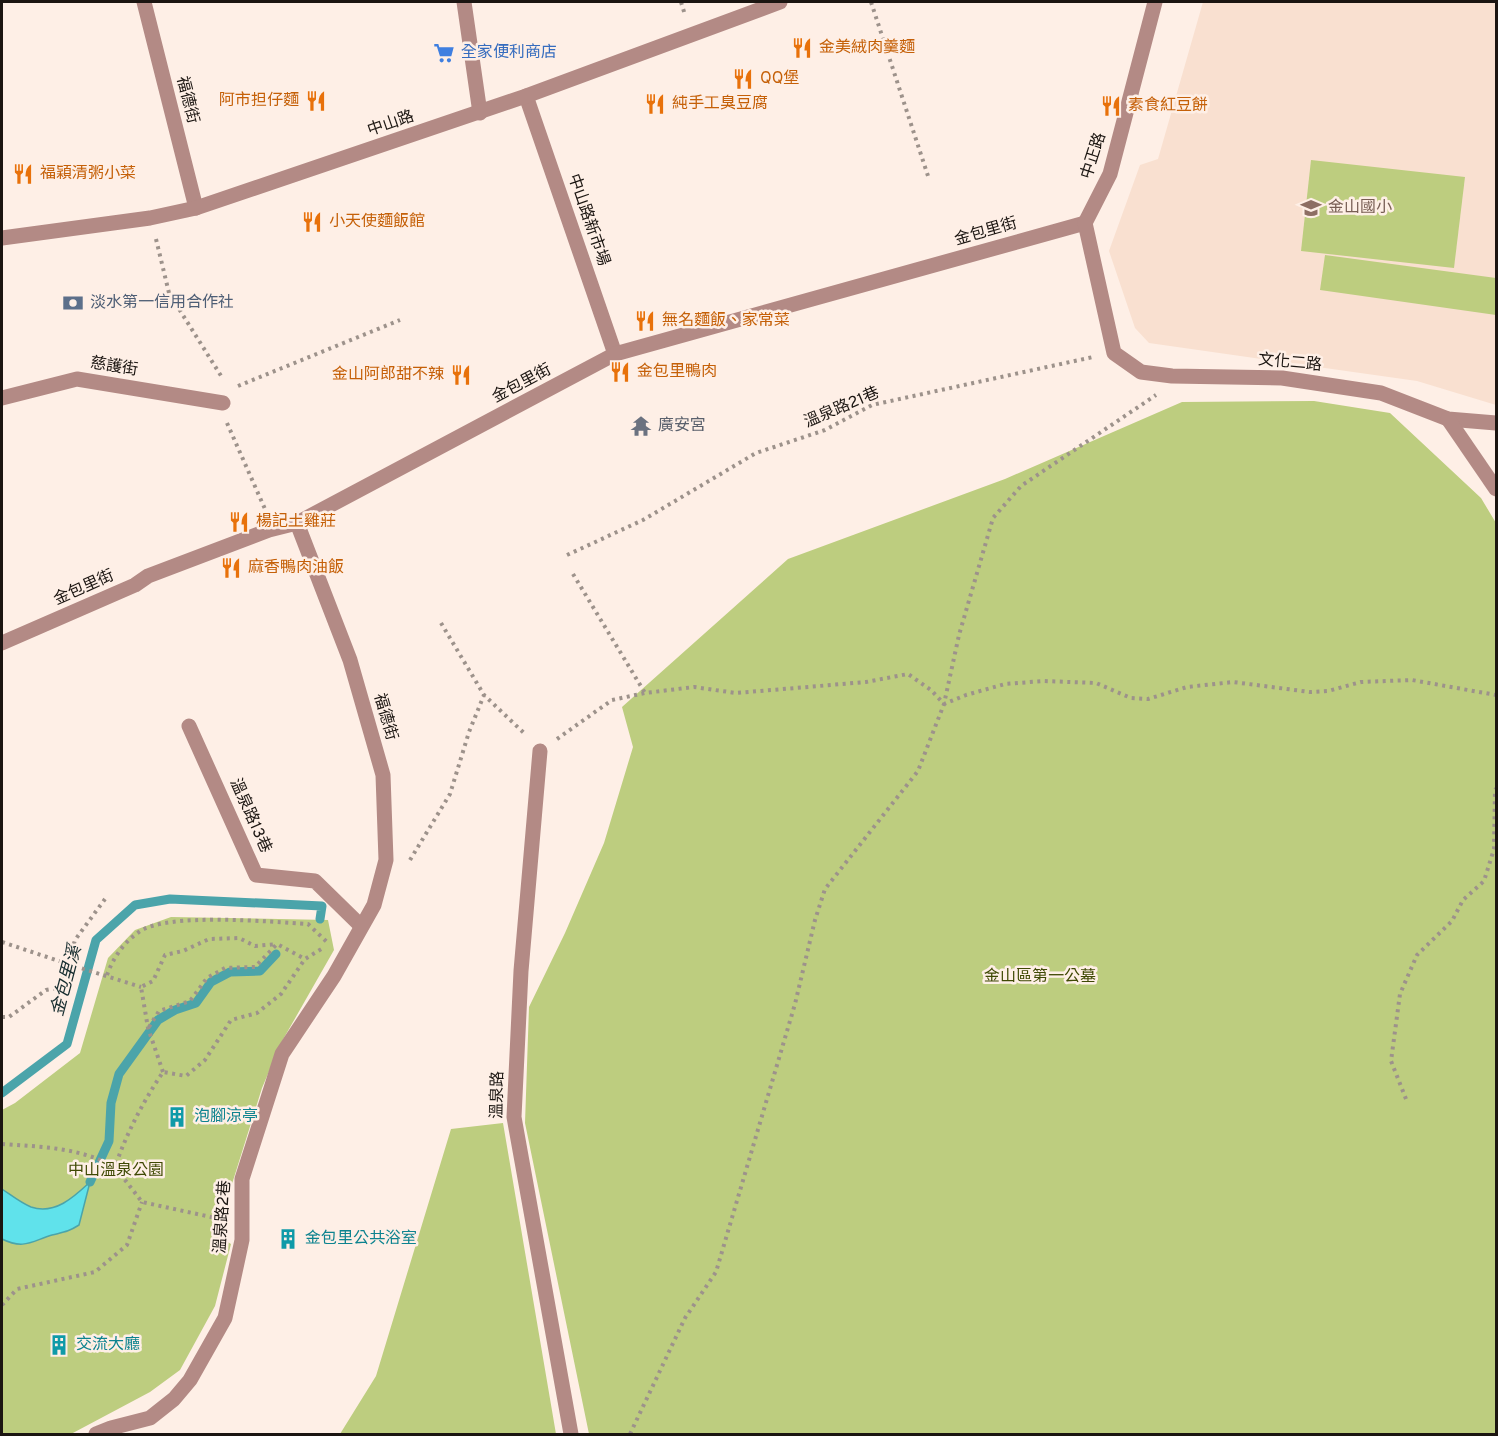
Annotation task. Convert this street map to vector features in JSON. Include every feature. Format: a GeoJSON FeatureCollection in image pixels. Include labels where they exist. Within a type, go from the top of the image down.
{"type":"FeatureCollection","features":[{"type":"Feature","properties":{"kind":"street","name":"福德街"},"geometry":{"type":"LineString","coordinates":[[144,2],[196,208]]}},
{"type":"Feature","properties":{"kind":"street"},"geometry":{"type":"LineString","coordinates":[[464,2],[480,113]]}},
{"type":"Feature","properties":{"kind":"street","name":"中山路"},"geometry":{"type":"LineString","coordinates":[[2,238],[150,218],[196,208],[480,113],[780,2]]}},
{"type":"Feature","properties":{"kind":"street","name":"中正路"},"geometry":{"type":"LineString","coordinates":[[1085,223],[1110,174],[1155,2]]}},
{"type":"Feature","properties":{"kind":"street","name":"中山路新市場"},"geometry":{"type":"LineString","coordinates":[[526,96],[615,354]]}},
{"type":"Feature","properties":{"kind":"street"},"geometry":{"type":"LineString","coordinates":[[1085,223],[1114,353]]}},
{"type":"Feature","properties":{"kind":"street","name":"金包里街"},"geometry":{"type":"LineString","coordinates":[[2,644],[135,585],[148,576],[274,529],[297,523],[615,354],[1085,223]]}},
{"type":"Feature","properties":{"kind":"street","name":"文化二路"},"geometry":{"type":"LineString","coordinates":[[1114,353],[1141,372],[1172,376],[1282,378],[1381,393],[1448,419],[1497,423]]}},
{"type":"Feature","properties":{"kind":"street","name":"慈護街"},"geometry":{"type":"LineString","coordinates":[[2,398],[76,379],[223,403]]}},
{"type":"Feature","properties":{"kind":"street"},"geometry":{"type":"LineString","coordinates":[[1448,419],[1497,489]]}},
{"type":"Feature","properties":{"kind":"street","name":"福德街"},"geometry":{"type":"LineString","coordinates":[[297,523],[350,660],[383,775],[386,860],[374,905],[361,926]]}},
{"type":"Feature","properties":{"kind":"street","name":"溫泉路13巷"},"geometry":{"type":"LineString","coordinates":[[189,726],[256,874],[315,881],[361,926]]}},
{"type":"Feature","properties":{"kind":"street","name":"溫泉路"},"geometry":{"type":"LineString","coordinates":[[540,751],[521,971],[514,1117],[571,1434]]}},
{"type":"Feature","properties":{"kind":"street","name":"溫泉路2巷"},"geometry":{"type":"LineString","coordinates":[[96,1434],[150,1418],[174,1399],[190,1380],[225,1318],[242,1240],[243,1179],[282,1054],[334,976],[361,926]]}},
{"type":"Feature","properties":{"kind":"path"},"geometry":{"type":"LineString","coordinates":[[871,2],[929,179]]}},
{"type":"Feature","properties":{"kind":"path"},"geometry":{"type":"LineString","coordinates":[[150,218],[169,293],[228,387],[223,403],[228,424],[274,529]]}},
{"type":"Feature","properties":{"kind":"path"},"geometry":{"type":"LineString","coordinates":[[228,387],[242,386],[400,320]]}},
{"type":"Feature","properties":{"kind":"path","name":"溫泉路21巷"},"geometry":{"type":"LineString","coordinates":[[567,555],[643,520],[756,453],[825,430],[872,405],[1114,353]]}},
{"type":"Feature","properties":{"kind":"path"},"geometry":{"type":"LineString","coordinates":[[630,1434],[686,1318],[716,1272],[795,1004],[814,920],[825,889],[918,771],[944,704],[959,635],[993,518],[1021,486],[1152,399],[1172,376]]}},
{"type":"Feature","properties":{"kind":"path"},"geometry":{"type":"LineString","coordinates":[[573,574],[645,693]]}},
{"type":"Feature","properties":{"kind":"path"},"geometry":{"type":"LineString","coordinates":[[441,623],[484,695],[540,751],[612,700],[694,687],[736,693],[866,682],[908,674],[931,690],[944,704]]}},
{"type":"Feature","properties":{"kind":"path"},"geometry":{"type":"LineString","coordinates":[[944,704],[1005,684],[1044,681],[1096,683],[1131,698],[1148,699],[1187,687],[1233,682],[1310,692],[1328,692],[1361,682],[1412,680],[1497,694]]}},
{"type":"Feature","properties":{"kind":"path"},"geometry":{"type":"LineString","coordinates":[[405,867],[450,794],[469,732],[484,695]]}},
{"type":"Feature","properties":{"kind":"path"},"geometry":{"type":"LineString","coordinates":[[1406,1099],[1391,1061],[1400,994],[1417,955],[1452,921],[1463,900],[1484,881],[1494,849],[1495,792],[1497,788]]}},
{"type":"Feature","properties":{"kind":"path"},"geometry":{"type":"LineString","coordinates":[[2,1017],[9,1017],[46,990],[57,988],[68,964],[75,940],[105,899]]}},
{"type":"Feature","properties":{"kind":"path"},"geometry":{"type":"LineString","coordinates":[[107,975],[112,959],[140,931],[172,921],[308,924],[330,944]]}},
{"type":"Feature","properties":{"kind":"path"},"geometry":{"type":"LineString","coordinates":[[163,1071],[186,1076],[205,1060],[231,1020],[257,1012],[281,994],[305,958],[361,926]]}},
{"type":"Feature","properties":{"kind":"path"},"geometry":{"type":"LineString","coordinates":[[2,942],[141,987],[153,981],[165,955],[183,951],[210,939],[239,938],[255,946],[276,944],[305,958]]}},
{"type":"Feature","properties":{"kind":"path"},"geometry":{"type":"LineString","coordinates":[[148,1028],[159,1011],[190,1001],[207,978],[225,968],[255,967],[276,944]]}},
{"type":"Feature","properties":{"kind":"path"},"geometry":{"type":"LineString","coordinates":[[141,987],[148,1028],[163,1071]]}},
{"type":"Feature","properties":{"kind":"path"},"geometry":{"type":"LineString","coordinates":[[115,1167],[143,1102],[163,1071]]}},
{"type":"Feature","properties":{"kind":"path"},"geometry":{"type":"LineString","coordinates":[[2,1144],[68,1149],[96,1157],[115,1167],[142,1202],[241,1223]]}},
{"type":"Feature","properties":{"kind":"path"},"geometry":{"type":"LineString","coordinates":[[2,1305],[17,1289],[95,1272],[127,1245],[142,1202]]}},
{"type":"Feature","properties":{"kind":"shaded area","name":"金山國小"},"geometry":{"type":"Polygon","coordinates":[[[1203,2],[1496,2],[1496,405],[1417,381],[1149,343],[1135,328],[1109,251],[1140,165],[1158,159],[1203,2]]]}},
{"type":"Feature","properties":{"kind":"green space"},"geometry":{"type":"Polygon","coordinates":[[[1311,160],[1465,177],[1454,268],[1301,251],[1311,160]]]}},
{"type":"Feature","properties":{"kind":"green space"},"geometry":{"type":"Polygon","coordinates":[[[1325,255],[1496,278],[1496,315],[1320,290],[1325,255]]]}},
{"type":"Feature","properties":{"kind":"green space","name":"金山區第一公墓"},"geometry":{"type":"Polygon","coordinates":[[[1314,401],[1390,413],[1481,498],[1496,523],[1496,1434],[589,1434],[525,1123],[529,1007],[565,933],[604,843],[633,747],[622,707],[788,559],[1005,479],[1182,402],[1314,401]]]}},
{"type":"Feature","properties":{"kind":"green space","name":"中山溫泉公園"},"geometry":{"type":"Polygon","coordinates":[[[171,917],[328,920],[334,950],[281,1043],[262,1088],[216,1235],[231,1244],[215,1306],[180,1370],[150,1392],[71,1434],[2,1434],[2,1110],[15,1103],[80,1053],[108,958],[135,930],[171,917]]]}},
{"type":"Feature","properties":{"kind":"green space"},"geometry":{"type":"Polygon","coordinates":[[[503,1123],[556,1434],[340,1434],[376,1376],[451,1129],[503,1123]]]}},
{"type":"Feature","properties":{"kind":"water"},"geometry":{"type":"Polygon","coordinates":[[[90,1182],[79,1225],[28,1243],[16,1244],[2,1239],[2,1189],[31,1207],[48,1209],[71,1199],[90,1182]]]}},
{"type":"Feature","properties":{"kind":"waterway","name":"金包里溪"},"geometry":{"type":"LineString","coordinates":[[2,1093],[67,1044],[96,940],[135,905],[170,899],[322,906],[320,919]]}},
{"type":"Feature","properties":{"kind":"waterway"},"geometry":{"type":"LineString","coordinates":[[90,1182],[109,1141],[111,1103],[119,1074],[158,1020],[175,1010],[196,1003],[211,982],[230,972],[260,971],[276,954]]}},
{"type":"Feature","properties":{"kind":"place","name":"金美絨肉羹麵"},"geometry":{"type":"Point","coordinates":[802,48]}},
{"type":"Feature","properties":{"kind":"place","name":"全家便利商店"},"geometry":{"type":"Point","coordinates":[444,53]}},
{"type":"Feature","properties":{"kind":"place","name":"QQ堡"},"geometry":{"type":"Point","coordinates":[743,79]}},
{"type":"Feature","properties":{"kind":"place","name":"阿市担仔麵"},"geometry":{"type":"Point","coordinates":[316,101]}},
{"type":"Feature","properties":{"kind":"place","name":"純手工臭豆腐"},"geometry":{"type":"Point","coordinates":[655,104]}},
{"type":"Feature","properties":{"kind":"place","name":"素食紅豆餅"},"geometry":{"type":"Point","coordinates":[1111,106]}},
{"type":"Feature","properties":{"kind":"place","name":"福穎清粥小菜"},"geometry":{"type":"Point","coordinates":[23,174]}},
{"type":"Feature","properties":{"kind":"place","name":"金山國小"},"geometry":{"type":"Point","coordinates":[1311,208]}},
{"type":"Feature","properties":{"kind":"place","name":"小天使麵飯館"},"geometry":{"type":"Point","coordinates":[312,222]}},
{"type":"Feature","properties":{"kind":"place","name":"淡水第一信用合作社"},"geometry":{"type":"Point","coordinates":[73,303]}},
{"type":"Feature","properties":{"kind":"place","name":"無名麵飯、家常菜"},"geometry":{"type":"Point","coordinates":[645,321]}},
{"type":"Feature","properties":{"kind":"place","name":"金包里鴨肉"},"geometry":{"type":"Point","coordinates":[620,372]}},
{"type":"Feature","properties":{"kind":"place","name":"金山阿郎甜不辣"},"geometry":{"type":"Point","coordinates":[461,375]}},
{"type":"Feature","properties":{"kind":"place","name":"廣安宮"},"geometry":{"type":"Point","coordinates":[641,426]}},
{"type":"Feature","properties":{"kind":"place","name":"楊記土雞莊"},"geometry":{"type":"Point","coordinates":[239,522]}},
{"type":"Feature","properties":{"kind":"place","name":"麻香鴨肉油飯"},"geometry":{"type":"Point","coordinates":[231,568]}},
{"type":"Feature","properties":{"kind":"place","name":"泡腳涼亭"},"geometry":{"type":"Point","coordinates":[177,1117]}},
{"type":"Feature","properties":{"kind":"place","name":"金包里公共浴室"},"geometry":{"type":"Point","coordinates":[288,1239]}},
{"type":"Feature","properties":{"kind":"place","name":"交流大廳"},"geometry":{"type":"Point","coordinates":[59,1345]}}]}
